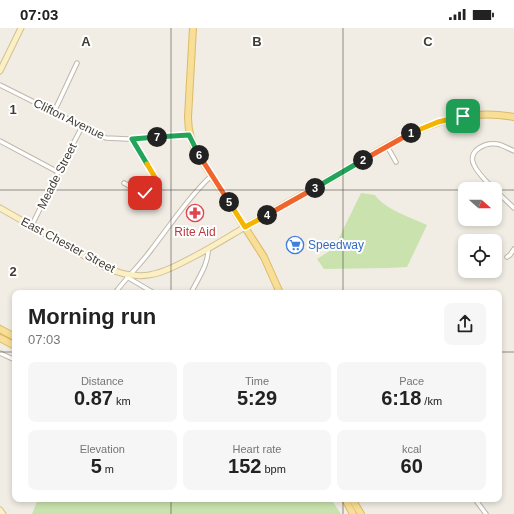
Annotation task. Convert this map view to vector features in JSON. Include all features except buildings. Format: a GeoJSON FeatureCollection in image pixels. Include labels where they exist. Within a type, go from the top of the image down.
{"type":"FeatureCollection","features":[{"type":"Feature","properties":{"kind":"main road"},"geometry":{"type":"LineString","coordinates":[[0,71],[21,28]]}},
{"type":"Feature","properties":{"kind":"main road"},"geometry":{"type":"LineString","coordinates":[[193,28],[188,103],[189,135],[196,151],[264,257],[279,290]]}},
{"type":"Feature","properties":{"kind":"main road"},"geometry":{"type":"LineString","coordinates":[[245,227],[421,128],[446,120],[481,115],[514,117]]}},
{"type":"Feature","properties":{"kind":"main road","name":"East Chester Street"},"geometry":{"type":"LineString","coordinates":[[0,208],[102,266],[128,276],[146,276],[162,272],[208,249],[245,227]]}},
{"type":"Feature","properties":{"kind":"main road"},"geometry":{"type":"LineString","coordinates":[[0,328],[12,335]]}},
{"type":"Feature","properties":{"kind":"main road"},"geometry":{"type":"LineString","coordinates":[[0,338],[12,344]]}},
{"type":"Feature","properties":{"kind":"main road"},"geometry":{"type":"LineString","coordinates":[[347,502],[353,514]]}},
{"type":"Feature","properties":{"kind":"main road"},"geometry":{"type":"LineString","coordinates":[[354,502],[361,514]]}},
{"type":"Feature","properties":{"kind":"main road"},"geometry":{"type":"LineString","coordinates":[[0,510],[3,514]]}},
{"type":"Feature","properties":{"kind":"street"},"geometry":{"type":"LineString","coordinates":[[54,112],[77,64]]}},
{"type":"Feature","properties":{"kind":"street","name":"Clifton Avenue"},"geometry":{"type":"LineString","coordinates":[[0,85],[106,138],[114,140],[189,135]]}},
{"type":"Feature","properties":{"kind":"street","name":"Meade Street"},"geometry":{"type":"LineString","coordinates":[[32,225],[82,127]]}},
{"type":"Feature","properties":{"kind":"street"},"geometry":{"type":"LineString","coordinates":[[124,183],[149,194],[155,192],[158,186],[156,179],[139,153],[132,139]]}},
{"type":"Feature","properties":{"kind":"street"},"geometry":{"type":"LineString","coordinates":[[0,141],[58,172]]}},
{"type":"Feature","properties":{"kind":"street"},"geometry":{"type":"LineString","coordinates":[[487,182],[478,172],[474,164],[474,153],[482,146],[490,143],[501,145],[514,151]]}},
{"type":"Feature","properties":{"kind":"street"},"geometry":{"type":"LineString","coordinates":[[387,146],[396,162]]}},
{"type":"Feature","properties":{"kind":"street"},"geometry":{"type":"LineString","coordinates":[[117,290],[150,252],[173,219],[200,186],[212,175]]}},
{"type":"Feature","properties":{"kind":"street"},"geometry":{"type":"LineString","coordinates":[[502,197],[514,208]]}},
{"type":"Feature","properties":{"kind":"street"},"geometry":{"type":"LineString","coordinates":[[193,290],[206,264],[208,249]]}},
{"type":"Feature","properties":{"kind":"street"},"geometry":{"type":"LineString","coordinates":[[507,257],[514,249]]}},
{"type":"Feature","properties":{"kind":"street","name":"East Chester Street"},"geometry":{"type":"LineString","coordinates":[[128,276],[149,290]]}},
{"type":"Feature","properties":{"kind":"street"},"geometry":{"type":"LineString","coordinates":[[0,353],[12,359]]}},
{"type":"Feature","properties":{"kind":"street"},"geometry":{"type":"LineString","coordinates":[[478,502],[486,514]]}},
{"type":"Feature","properties":{"kind":"green space"},"geometry":{"type":"Polygon","coordinates":[[[361,193],[375,195],[385,205],[427,225],[407,267],[324,269],[317,259],[334,248],[361,193]]]}},
{"type":"Feature","properties":{"kind":"green space"},"geometry":{"type":"Polygon","coordinates":[[[37,502],[333,502],[341,514],[32,514],[37,502]]]}},
{"type":"Feature","properties":{"kind":"place","name":"Rite Aid"},"geometry":{"type":"Point","coordinates":[195,213]}},
{"type":"Feature","properties":{"kind":"place","name":"Speedway"},"geometry":{"type":"Point","coordinates":[295,245]}},
{"type":"Feature","properties":{"kind":"route"},"geometry":{"type":"LineString","coordinates":[[145,193],[149,194],[155,192],[158,184],[132,139],[189,135],[196,151],[245,227],[413,132],[438,122],[463,116]]}}]}
